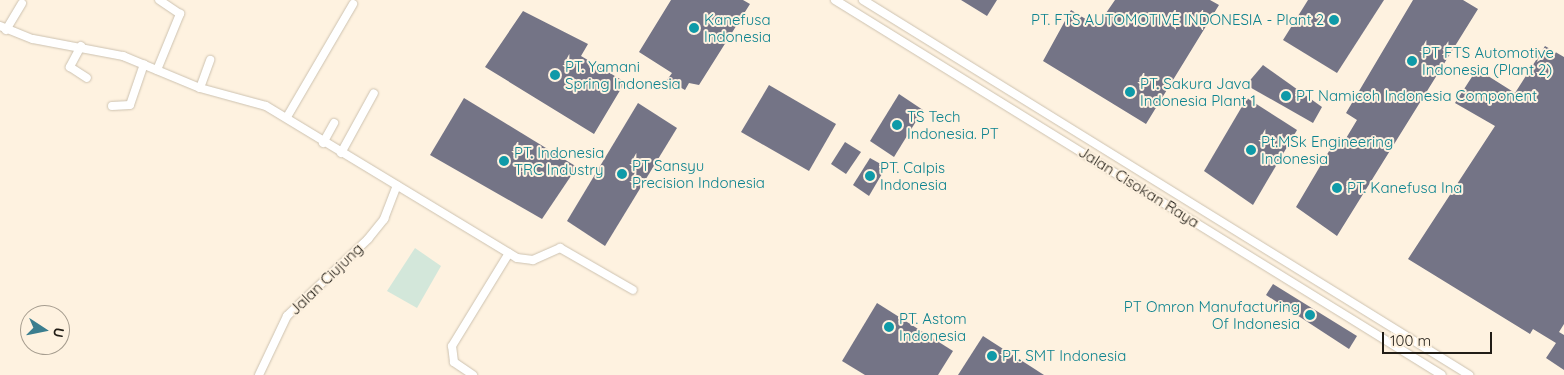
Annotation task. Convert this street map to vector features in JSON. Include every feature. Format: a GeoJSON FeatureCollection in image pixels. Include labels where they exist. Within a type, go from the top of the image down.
{"type":"FeatureCollection","features":[{"type":"Feature","properties":{"kind":"street"},"geometry":{"type":"LineString","coordinates":[[157,70],[180,14],[159,0]]}},
{"type":"Feature","properties":{"kind":"street","name":"Jalan Cisokan Raya"},"geometry":{"type":"LineString","coordinates":[[835,0],[1442,375]]}},
{"type":"Feature","properties":{"kind":"street","name":"Jalan Cisokan Raya"},"geometry":{"type":"LineString","coordinates":[[864,0],[1468,375]]}},
{"type":"Feature","properties":{"kind":"street"},"geometry":{"type":"LineString","coordinates":[[22,3],[3,28],[33,39],[81,46],[144,64],[200,88],[266,106],[287,117],[323,143],[397,185],[509,253],[533,260],[560,248],[633,290]]}},
{"type":"Feature","properties":{"kind":"street"},"geometry":{"type":"LineString","coordinates":[[287,117],[354,4]]}},
{"type":"Feature","properties":{"kind":"street"},"geometry":{"type":"LineString","coordinates":[[81,46],[70,67],[87,78]]}},
{"type":"Feature","properties":{"kind":"street"},"geometry":{"type":"LineString","coordinates":[[200,88],[210,60]]}},
{"type":"Feature","properties":{"kind":"street"},"geometry":{"type":"LineString","coordinates":[[112,106],[130,105],[144,64]]}},
{"type":"Feature","properties":{"kind":"street"},"geometry":{"type":"LineString","coordinates":[[341,153],[374,93]]}},
{"type":"Feature","properties":{"kind":"street"},"geometry":{"type":"LineString","coordinates":[[323,143],[334,123]]}},
{"type":"Feature","properties":{"kind":"street","name":"Jalan Ciujung"},"geometry":{"type":"LineString","coordinates":[[259,375],[287,316],[368,239],[384,219],[397,185]]}},
{"type":"Feature","properties":{"kind":"street"},"geometry":{"type":"LineString","coordinates":[[473,375],[454,362],[452,346],[509,253]]}},
{"type":"Feature","properties":{"kind":"green space"},"geometry":{"type":"Polygon","coordinates":[[[415,248],[441,266],[417,308],[387,291],[415,248]]]}},
{"type":"Feature","properties":{"kind":"building","name":"Kanefusa Indonesia"},"geometry":{"type":"Polygon","coordinates":[[[671,0],[743,0],[750,4],[699,85],[689,83],[685,90],[667,80],[672,73],[639,52],[671,0]]]}},
{"type":"Feature","properties":{"kind":"building"},"geometry":{"type":"Polygon","coordinates":[[[961,0],[997,0],[987,16],[961,0]]]}},
{"type":"Feature","properties":{"kind":"building","name":"PT. Sakura Java Indonesia Plant 1"},"geometry":{"type":"Polygon","coordinates":[[[1115,0],[1210,0],[1219,5],[1146,124],[1043,61],[1071,10],[1097,26],[1115,0]]]}},
{"type":"Feature","properties":{"kind":"building","name":"PT. FTS AUTOMOTIVE INDONESIA - Plant 2"},"geometry":{"type":"Polygon","coordinates":[[[1308,0],[1384,0],[1337,73],[1283,40],[1308,0]]]}},
{"type":"Feature","properties":{"kind":"building","name":"PT FTS Automotive Indonesia (Plant 2)"},"geometry":{"type":"Polygon","coordinates":[[[1413,0],[1463,0],[1478,9],[1337,236],[1296,207],[1335,141],[1342,145],[1357,120],[1346,113],[1413,0]]]}},
{"type":"Feature","properties":{"kind":"building","name":"PT. Yamani Spring Indonesia"},"geometry":{"type":"Polygon","coordinates":[[[523,11],[588,44],[581,56],[625,82],[594,134],[485,67],[523,11]]]}},
{"type":"Feature","properties":{"kind":"building"},"geometry":{"type":"Polygon","coordinates":[[[1545,46],[1564,57],[1564,324],[1559,332],[1564,335],[1564,370],[1546,358],[1556,343],[1533,329],[1530,334],[1408,259],[1495,126],[1455,103],[1477,69],[1515,93],[1545,46]]]}},
{"type":"Feature","properties":{"kind":"building","name":"PT Namicoh Indonesia Component"},"geometry":{"type":"Polygon","coordinates":[[[1263,65],[1322,107],[1313,123],[1246,85],[1263,65]]]}},
{"type":"Feature","properties":{"kind":"building"},"geometry":{"type":"Polygon","coordinates":[[[769,85],[836,124],[809,171],[741,132],[769,85]]]}},
{"type":"Feature","properties":{"kind":"building","name":"TS Tech Indonesia. PT"},"geometry":{"type":"Polygon","coordinates":[[[899,94],[923,110],[894,157],[870,141],[899,94]]]}},
{"type":"Feature","properties":{"kind":"building","name":"PT. Indonesia TRC Industry"},"geometry":{"type":"Polygon","coordinates":[[[464,98],[577,167],[542,219],[430,155],[464,98]]]}},
{"type":"Feature","properties":{"kind":"building","name":"Pt.MSk Engineering Indonesia"},"geometry":{"type":"Polygon","coordinates":[[[1247,98],[1297,130],[1253,205],[1204,171],[1247,98]]]}},
{"type":"Feature","properties":{"kind":"building","name":"PT Sansyu Precision Indonesia"},"geometry":{"type":"Polygon","coordinates":[[[638,103],[677,128],[605,246],[567,221],[638,103]]]}},
{"type":"Feature","properties":{"kind":"building"},"geometry":{"type":"Polygon","coordinates":[[[845,142],[861,152],[846,174],[831,164],[845,142]]]}},
{"type":"Feature","properties":{"kind":"building","name":"PT. Calpis Indonesia"},"geometry":{"type":"Polygon","coordinates":[[[870,158],[886,167],[869,196],[853,185],[870,158]]]}},
{"type":"Feature","properties":{"kind":"building","name":"PT Omron Manufacturing Of Indonesia"},"geometry":{"type":"Polygon","coordinates":[[[1273,284],[1357,336],[1349,349],[1266,295],[1273,284]]]}},
{"type":"Feature","properties":{"kind":"building","name":"PT. Astom Indonesia"},"geometry":{"type":"Polygon","coordinates":[[[877,303],[953,351],[938,375],[865,375],[842,361],[877,303]]]}},
{"type":"Feature","properties":{"kind":"building","name":"PT. SMT Indonesia"},"geometry":{"type":"Polygon","coordinates":[[[983,336],[1044,375],[958,375],[983,336]]]}},
{"type":"Feature","properties":{"kind":"place","name":"PT. FTS AUTOMOTIVE INDONESIA - Plant 2"},"geometry":{"type":"Point","coordinates":[1334,20]}},
{"type":"Feature","properties":{"kind":"place","name":"Kanefusa Indonesia"},"geometry":{"type":"Point","coordinates":[694,28]}},
{"type":"Feature","properties":{"kind":"place","name":"PT FTS Automotive Indonesia (Plant 2)"},"geometry":{"type":"Point","coordinates":[1412,61]}},
{"type":"Feature","properties":{"kind":"place","name":"PT. Yamani Spring Indonesia"},"geometry":{"type":"Point","coordinates":[555,75]}},
{"type":"Feature","properties":{"kind":"place","name":"PT. Sakura Java Indonesia Plant 1"},"geometry":{"type":"Point","coordinates":[1130,92]}},
{"type":"Feature","properties":{"kind":"place","name":"PT Namicoh Indonesia Component"},"geometry":{"type":"Point","coordinates":[1286,96]}},
{"type":"Feature","properties":{"kind":"place","name":"TS Tech Indonesia. PT"},"geometry":{"type":"Point","coordinates":[897,125]}},
{"type":"Feature","properties":{"kind":"place","name":"Pt.MSk Engineering Indonesia"},"geometry":{"type":"Point","coordinates":[1251,150]}},
{"type":"Feature","properties":{"kind":"place","name":"PT. Indonesia TRC Industry"},"geometry":{"type":"Point","coordinates":[504,161]}},
{"type":"Feature","properties":{"kind":"place","name":"PT Sansyu Precision Indonesia"},"geometry":{"type":"Point","coordinates":[622,174]}},
{"type":"Feature","properties":{"kind":"place","name":"PT. Calpis Indonesia"},"geometry":{"type":"Point","coordinates":[870,176]}},
{"type":"Feature","properties":{"kind":"place","name":"PT. Kanefusa Ina"},"geometry":{"type":"Point","coordinates":[1337,188]}},
{"type":"Feature","properties":{"kind":"place","name":"PT Omron Manufacturing Of Indonesia"},"geometry":{"type":"Point","coordinates":[1310,315]}},
{"type":"Feature","properties":{"kind":"place","name":"PT. Astom Indonesia"},"geometry":{"type":"Point","coordinates":[889,327]}},
{"type":"Feature","properties":{"kind":"place","name":"PT. SMT Indonesia"},"geometry":{"type":"Point","coordinates":[992,356]}}]}
